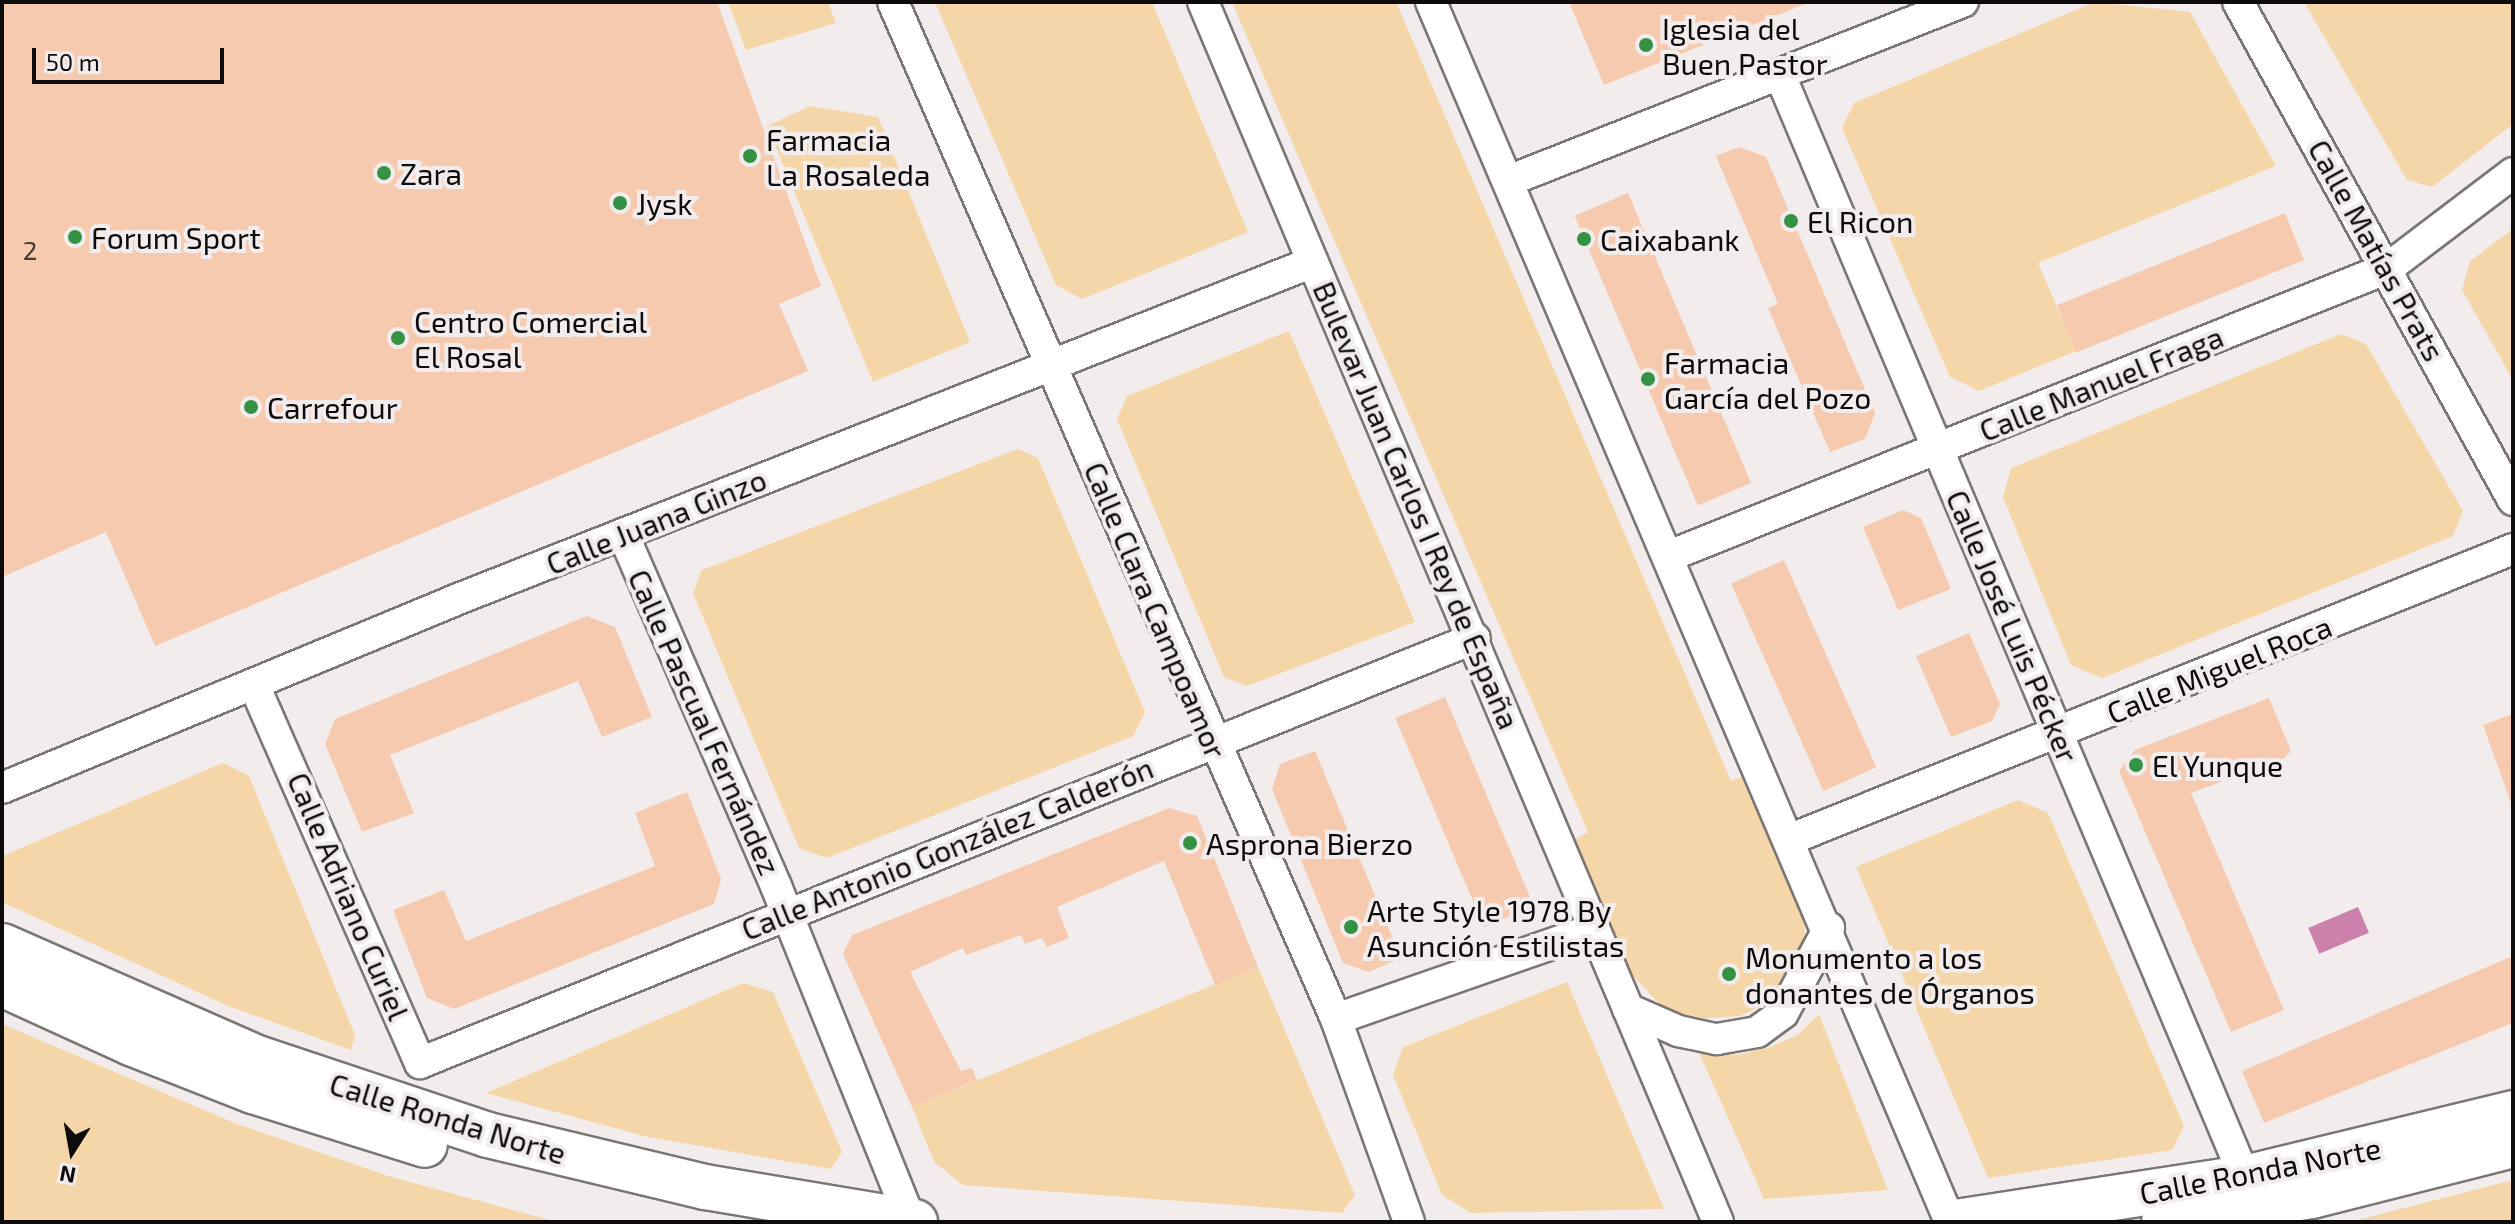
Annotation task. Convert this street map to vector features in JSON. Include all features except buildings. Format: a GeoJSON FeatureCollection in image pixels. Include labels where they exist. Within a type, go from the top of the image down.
{"type":"FeatureCollection","features":[{"type":"Feature","properties":{"kind":"street","name":"Calle Clara Campoamor"},"geometry":{"type":"LineString","coordinates":[[893,2],[1212,741],[1336,1019],[1409,1222]]}},
{"type":"Feature","properties":{"kind":"street","name":"Bulevar Juan Carlos I Rey de España"},"geometry":{"type":"LineString","coordinates":[[1203,2],[1475,638],[1718,1222]]}},
{"type":"Feature","properties":{"kind":"street"},"geometry":{"type":"LineString","coordinates":[[1431,2],[1953,1222]]}},
{"type":"Feature","properties":{"kind":"street"},"geometry":{"type":"LineString","coordinates":[[1508,181],[1963,2]]}},
{"type":"Feature","properties":{"kind":"street","name":"Calle Matías Prats"},"geometry":{"type":"LineString","coordinates":[[2238,2],[2388,268],[2513,500]]}},
{"type":"Feature","properties":{"kind":"street","name":"Calle José Luis Pécker"},"geometry":{"type":"LineString","coordinates":[[1780,75],[2245,1178]]}},
{"type":"Feature","properties":{"kind":"street","name":"Calle Manuel Fraga"},"geometry":{"type":"LineString","coordinates":[[1669,556],[2388,268],[2513,173]]}},
{"type":"Feature","properties":{"kind":"street","name":"Calle Juana Ginzo"},"geometry":{"type":"LineString","coordinates":[[2,788],[623,534],[1313,262]]}},
{"type":"Feature","properties":{"kind":"street","name":"Calle Pascual Fernández"},"geometry":{"type":"LineString","coordinates":[[623,534],[787,913],[913,1222]]}},
{"type":"Feature","properties":{"kind":"street","name":"Calle Miguel Roca"},"geometry":{"type":"LineString","coordinates":[[1791,839],[2513,549]]}},
{"type":"Feature","properties":{"kind":"street","name":"Calle Antonio González Calderón"},"geometry":{"type":"LineString","coordinates":[[420,1063],[1212,741],[1475,638]]}},
{"type":"Feature","properties":{"kind":"street","name":"Calle Adriano Curiel"},"geometry":{"type":"LineString","coordinates":[[254,685],[420,1063]]}},
{"type":"Feature","properties":{"kind":"street"},"geometry":{"type":"LineString","coordinates":[[1628,1009],[1678,1031],[1717,1039],[1757,1032],[1783,1013],[1829,928]]}},
{"type":"Feature","properties":{"kind":"street"},"geometry":{"type":"LineString","coordinates":[[1336,1019],[1594,929]]}},
{"type":"Feature","properties":{"kind":"street","name":"Calle Ronda Norte"},"geometry":{"type":"LineString","coordinates":[[2,946],[145,1013],[390,1103],[488,1135],[624,1169],[913,1222]]}},
{"type":"Feature","properties":{"kind":"street","name":"Calle Ronda Norte"},"geometry":{"type":"LineString","coordinates":[[2,984],[131,1043],[309,1110],[616,1197],[744,1222]]}},
{"type":"Feature","properties":{"kind":"street"},"geometry":{"type":"LineString","coordinates":[[390,1103],[420,1063]]}},
{"type":"Feature","properties":{"kind":"street","name":"Calle Ronda Norte"},"geometry":{"type":"LineString","coordinates":[[1953,1222],[2245,1178],[2513,1113]]}},
{"type":"Feature","properties":{"kind":"street","name":"Calle Ronda Norte"},"geometry":{"type":"LineString","coordinates":[[2164,1222],[2312,1196],[2513,1145]]}},
{"type":"Feature","properties":{"kind":"shaded area"},"geometry":{"type":"Polygon","coordinates":[[[728,2],[828,2],[836,23],[746,50],[728,2]]]}},
{"type":"Feature","properties":{"kind":"shaded area"},"geometry":{"type":"Polygon","coordinates":[[[935,2],[1152,2],[1248,232],[1082,299],[1056,285],[935,2]]]}},
{"type":"Feature","properties":{"kind":"shaded area"},"geometry":{"type":"Polygon","coordinates":[[[1232,2],[1396,2],[1731,781],[1747,775],[1802,902],[1805,935],[1797,966],[1770,1001],[1755,1009],[1740,1016],[1698,1019],[1663,1008],[1629,971],[1574,840],[1588,832],[1232,2]]]}},
{"type":"Feature","properties":{"kind":"shaded area"},"geometry":{"type":"Polygon","coordinates":[[[2095,2],[2190,12],[2276,166],[2038,263],[2076,351],[1979,391],[1950,377],[1842,128],[1854,103],[2095,2]]]}},
{"type":"Feature","properties":{"kind":"shaded area"},"geometry":{"type":"Polygon","coordinates":[[[2304,2],[2513,2],[2513,124],[2432,187],[2407,180],[2304,2]]]}},
{"type":"Feature","properties":{"kind":"shaded area"},"geometry":{"type":"Polygon","coordinates":[[[810,106],[878,117],[970,342],[873,382],[767,126],[810,106]]]}},
{"type":"Feature","properties":{"kind":"shaded area"},"geometry":{"type":"Polygon","coordinates":[[[2513,229],[2513,380],[2462,290],[2470,261],[2513,229]]]}},
{"type":"Feature","properties":{"kind":"shaded area"},"geometry":{"type":"Polygon","coordinates":[[[1289,331],[1415,622],[1247,686],[1224,677],[1117,419],[1127,396],[1289,331]]]}},
{"type":"Feature","properties":{"kind":"shaded area"},"geometry":{"type":"Polygon","coordinates":[[[2341,334],[2366,344],[2463,511],[2453,536],[2102,678],[2071,665],[2003,497],[2011,468],[2341,334]]]}},
{"type":"Feature","properties":{"kind":"shaded area"},"geometry":{"type":"Polygon","coordinates":[[[1018,449],[1038,458],[1145,712],[1133,736],[827,858],[799,848],[693,593],[702,570],[1018,449]]]}},
{"type":"Feature","properties":{"kind":"shaded area"},"geometry":{"type":"Polygon","coordinates":[[[223,763],[249,776],[355,1035],[351,1050],[228,1006],[2,902],[2,856],[223,763]]]}},
{"type":"Feature","properties":{"kind":"shaded area"},"geometry":{"type":"Polygon","coordinates":[[[2018,800],[2048,813],[2184,1126],[2172,1150],[1988,1178],[1856,867],[2018,800]]]}},
{"type":"Feature","properties":{"kind":"shaded area"},"geometry":{"type":"Polygon","coordinates":[[[2358,907],[2369,933],[2319,954],[2308,928],[2358,907]]]}},
{"type":"Feature","properties":{"kind":"shaded area"},"geometry":{"type":"Polygon","coordinates":[[[1258,967],[1355,1195],[1342,1213],[963,1185],[934,1162],[912,1107],[1258,967]]]}},
{"type":"Feature","properties":{"kind":"shaded area"},"geometry":{"type":"Polygon","coordinates":[[[1567,982],[1664,1209],[1471,1213],[1442,1195],[1393,1075],[1403,1047],[1567,982]]]}},
{"type":"Feature","properties":{"kind":"shaded area"},"geometry":{"type":"Polygon","coordinates":[[[743,983],[773,992],[842,1152],[831,1169],[648,1137],[486,1093],[743,983]]]}},
{"type":"Feature","properties":{"kind":"shaded area"},"geometry":{"type":"Polygon","coordinates":[[[1819,1014],[1888,1190],[1764,1199],[1698,1050],[1737,1055],[1771,1047],[1799,1034],[1819,1014]]]}},
{"type":"Feature","properties":{"kind":"shaded area"},"geometry":{"type":"Polygon","coordinates":[[[2,1024],[237,1124],[388,1176],[557,1222],[2,1222],[2,1024]]]}},
{"type":"Feature","properties":{"kind":"shaded area"},"geometry":{"type":"Polygon","coordinates":[[[2513,1180],[2513,1222],[2350,1222],[2513,1180]]]}},
{"type":"Feature","properties":{"kind":"place","name":"Iglesia del Buen Pastor"},"geometry":{"type":"Point","coordinates":[1646,45]}},
{"type":"Feature","properties":{"kind":"place","name":"Farmacia La Rosaleda"},"geometry":{"type":"Point","coordinates":[750,156]}},
{"type":"Feature","properties":{"kind":"place","name":"Zara"},"geometry":{"type":"Point","coordinates":[384,173]}},
{"type":"Feature","properties":{"kind":"place","name":"Jysk"},"geometry":{"type":"Point","coordinates":[620,203]}},
{"type":"Feature","properties":{"kind":"place","name":"El Ricon"},"geometry":{"type":"Point","coordinates":[1791,221]}},
{"type":"Feature","properties":{"kind":"place","name":"Forum Sport"},"geometry":{"type":"Point","coordinates":[75,237]}},
{"type":"Feature","properties":{"kind":"place","name":"Caixabank"},"geometry":{"type":"Point","coordinates":[1584,239]}},
{"type":"Feature","properties":{"kind":"place","name":"Centro Comercial El Rosal"},"geometry":{"type":"Point","coordinates":[398,338]}},
{"type":"Feature","properties":{"kind":"place","name":"Farmacia García del Pozo"},"geometry":{"type":"Point","coordinates":[1648,379]}},
{"type":"Feature","properties":{"kind":"place","name":"Carrefour"},"geometry":{"type":"Point","coordinates":[251,407]}},
{"type":"Feature","properties":{"kind":"place","name":"El Yunque"},"geometry":{"type":"Point","coordinates":[2136,765]}},
{"type":"Feature","properties":{"kind":"place","name":"Asprona Bierzo"},"geometry":{"type":"Point","coordinates":[1190,843]}},
{"type":"Feature","properties":{"kind":"place","name":"Arte Style 1978 By Asunción Estilistas"},"geometry":{"type":"Point","coordinates":[1351,927]}},
{"type":"Feature","properties":{"kind":"place","name":"Monumento a los donantes de Órganos"},"geometry":{"type":"Point","coordinates":[1729,974]}}]}
